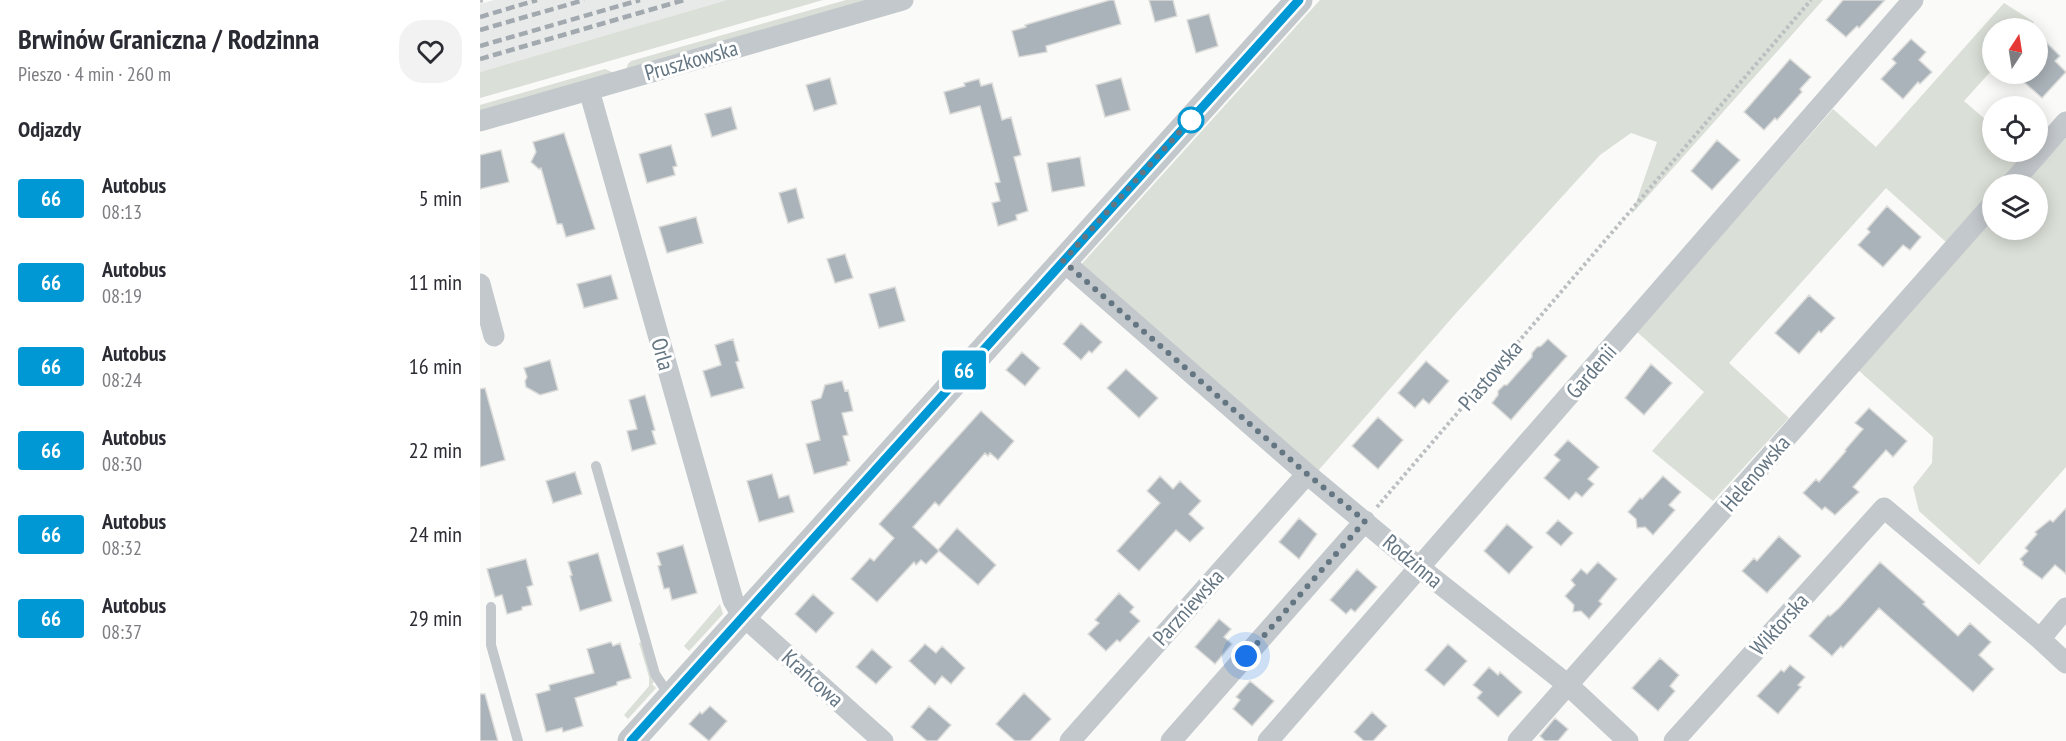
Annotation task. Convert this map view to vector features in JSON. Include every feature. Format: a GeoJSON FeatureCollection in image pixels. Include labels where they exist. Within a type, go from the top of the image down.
{"type":"FeatureCollection","features":[{"type":"Feature","properties":{"kind":"street","name":"Pruszkowska"},"geometry":{"type":"LineString","coordinates":[[480,121],[903,0]]}},
{"type":"Feature","properties":{"kind":"street"},"geometry":{"type":"LineString","coordinates":[[631,741],[1299,0]]}},
{"type":"Feature","properties":{"kind":"street","name":"Gardenii"},"geometry":{"type":"LineString","coordinates":[[1268,741],[1913,0]]}},
{"type":"Feature","properties":{"kind":"street","name":"Orla"},"geometry":{"type":"LineString","coordinates":[[589,90],[727,584],[733,600],[743,615]]}},
{"type":"Feature","properties":{"kind":"street"},"geometry":{"type":"LineString","coordinates":[[2019,174],[2066,122]]}},
{"type":"Feature","properties":{"kind":"street","name":"Helenowska"},"geometry":{"type":"LineString","coordinates":[[1518,741],[1982,217]]}},
{"type":"Feature","properties":{"kind":"street","name":"Rodzinna"},"geometry":{"type":"LineString","coordinates":[[1063,261],[1307,474],[1420,568],[1568,685],[1628,741]]}},
{"type":"Feature","properties":{"kind":"street"},"geometry":{"type":"LineString","coordinates":[[480,284],[494,336]]}},
{"type":"Feature","properties":{"kind":"street","name":"Parzniewska"},"geometry":{"type":"LineString","coordinates":[[1070,741],[1307,474]]}},
{"type":"Feature","properties":{"kind":"street","name":"Wiktorska"},"geometry":{"type":"LineString","coordinates":[[1674,741],[1884,508],[2040,639]]}},
{"type":"Feature","properties":{"kind":"street"},"geometry":{"type":"LineString","coordinates":[[1171,741],[1365,521]]}},
{"type":"Feature","properties":{"kind":"street"},"geometry":{"type":"LineString","coordinates":[[2066,608],[2040,639],[2066,663]]}},
{"type":"Feature","properties":{"kind":"street","name":"Krańcowa"},"geometry":{"type":"LineString","coordinates":[[743,615],[883,741]]}},
{"type":"Feature","properties":{"kind":"lane"},"geometry":{"type":"LineString","coordinates":[[596,466],[655,674],[663,686],[673,694]]}},
{"type":"Feature","properties":{"kind":"lane"},"geometry":{"type":"LineString","coordinates":[[491,607],[491,645],[518,741]]}},
{"type":"Feature","properties":{"kind":"path","name":"Piastowska"},"geometry":{"type":"LineString","coordinates":[[1365,521],[1811,0]]}},
{"type":"Feature","properties":{"kind":"shaded area"},"geometry":{"type":"Polygon","coordinates":[[[494,0],[727,0],[480,72],[480,4],[494,0]]]}},
{"type":"Feature","properties":{"kind":"shaded area"},"geometry":{"type":"Polygon","coordinates":[[[727,0],[823,0],[480,98],[480,72],[727,0]]]}},
{"type":"Feature","properties":{"kind":"shaded area"},"geometry":{"type":"Polygon","coordinates":[[[846,0],[873,0],[626,70],[631,61],[846,0]]]}},
{"type":"Feature","properties":{"kind":"shaded area"},"geometry":{"type":"Polygon","coordinates":[[[1320,0],[1823,0],[1632,214],[1657,142],[1631,133],[1600,155],[1458,311],[1317,472],[1078,268],[1320,0]]]}},
{"type":"Feature","properties":{"kind":"shaded area"},"geometry":{"type":"Polygon","coordinates":[[[2004,3],[2028,18],[1991,18],[2004,3]]]}},
{"type":"Feature","properties":{"kind":"shaded area"},"geometry":{"type":"Polygon","coordinates":[[[1982,28],[1982,81],[1964,101],[1982,116],[1982,162],[2018,162],[2007,174],[1982,174],[1982,202],[1946,242],[1886,188],[1729,363],[1789,418],[1713,501],[1652,451],[1704,392],[1636,331],[1833,109],[1876,147],[1982,28]]]}},
{"type":"Feature","properties":{"kind":"shaded area"},"geometry":{"type":"Polygon","coordinates":[[[605,69],[614,73],[480,113],[480,105],[605,69]]]}},
{"type":"Feature","properties":{"kind":"shaded area"},"geometry":{"type":"Polygon","coordinates":[[[2066,138],[2066,467],[1979,565],[1919,511],[1913,487],[1932,463],[1933,437],[1857,369],[1982,231],[1982,240],[2048,240],[2048,174],[2033,174],[2044,162],[2048,162],[2048,158],[2066,138]]]}},
{"type":"Feature","properties":{"kind":"shaded area"},"geometry":{"type":"Polygon","coordinates":[[[720,604],[723,614],[689,651],[684,646],[720,604]]]}},
{"type":"Feature","properties":{"kind":"shaded area"},"geometry":{"type":"Polygon","coordinates":[[[641,642],[654,682],[652,684],[656,688],[628,719],[624,715],[649,686],[649,677],[639,643],[641,642]]]}},
{"type":"Feature","properties":{"kind":"building"},"geometry":{"type":"Polygon","coordinates":[[[1114,0],[1121,24],[1046,46],[1047,52],[1019,57],[1012,31],[1114,0]]]}},
{"type":"Feature","properties":{"kind":"building"},"geometry":{"type":"Polygon","coordinates":[[[1149,0],[1173,0],[1177,16],[1155,22],[1149,0]]]}},
{"type":"Feature","properties":{"kind":"building"},"geometry":{"type":"Polygon","coordinates":[[[1843,0],[1885,0],[1859,28],[1857,26],[1846,37],[1826,20],[1843,0]]]}},
{"type":"Feature","properties":{"kind":"building"},"geometry":{"type":"Polygon","coordinates":[[[1209,14],[1218,46],[1196,53],[1187,20],[1209,14]]]}},
{"type":"Feature","properties":{"kind":"building"},"geometry":{"type":"Polygon","coordinates":[[[1911,39],[1926,52],[1919,60],[1932,72],[1920,84],[1918,82],[1903,99],[1881,79],[1896,63],[1892,59],[1911,39]]]}},
{"type":"Feature","properties":{"kind":"building"},"geometry":{"type":"Polygon","coordinates":[[[2048,44],[2060,56],[2055,61],[2066,72],[2044,96],[2040,96],[2026,84],[2048,84],[2048,44]]]}},
{"type":"Feature","properties":{"kind":"building"},"geometry":{"type":"Polygon","coordinates":[[[1790,59],[1811,77],[1800,89],[1802,92],[1777,120],[1775,118],[1764,130],[1744,112],[1790,59]]]}},
{"type":"Feature","properties":{"kind":"building"},"geometry":{"type":"Polygon","coordinates":[[[830,78],[837,104],[814,111],[806,85],[830,78]]]}},
{"type":"Feature","properties":{"kind":"building"},"geometry":{"type":"Polygon","coordinates":[[[1121,78],[1130,110],[1105,117],[1096,85],[1121,78]]]}},
{"type":"Feature","properties":{"kind":"building"},"geometry":{"type":"Polygon","coordinates":[[[979,79],[981,86],[992,83],[1002,120],[1011,117],[1021,155],[1014,157],[1028,211],[1016,215],[1017,220],[998,226],[992,203],[1000,201],[995,183],[1000,182],[980,106],[950,114],[944,92],[979,79]]]}},
{"type":"Feature","properties":{"kind":"building"},"geometry":{"type":"Polygon","coordinates":[[[731,107],[737,129],[712,137],[705,114],[731,107]]]}},
{"type":"Feature","properties":{"kind":"building"},"geometry":{"type":"Polygon","coordinates":[[[564,133],[595,229],[566,237],[562,224],[557,224],[541,168],[539,169],[531,162],[536,152],[533,142],[564,133]]]}},
{"type":"Feature","properties":{"kind":"building"},"geometry":{"type":"Polygon","coordinates":[[[1717,140],[1740,160],[1712,190],[1691,171],[1717,140]]]}},
{"type":"Feature","properties":{"kind":"building"},"geometry":{"type":"Polygon","coordinates":[[[671,145],[677,166],[673,167],[675,175],[647,183],[639,154],[671,145]]]}},
{"type":"Feature","properties":{"kind":"building"},"geometry":{"type":"Polygon","coordinates":[[[501,150],[509,182],[480,189],[480,155],[501,150]]]}},
{"type":"Feature","properties":{"kind":"building"},"geometry":{"type":"Polygon","coordinates":[[[1080,157],[1085,186],[1052,192],[1047,163],[1080,157]]]}},
{"type":"Feature","properties":{"kind":"building"},"geometry":{"type":"Polygon","coordinates":[[[796,188],[804,218],[788,223],[779,193],[796,188]]]}},
{"type":"Feature","properties":{"kind":"building"},"geometry":{"type":"Polygon","coordinates":[[[1887,206],[1921,237],[1910,250],[1903,245],[1883,267],[1858,245],[1870,232],[1867,229],[1887,206]]]}},
{"type":"Feature","properties":{"kind":"building"},"geometry":{"type":"Polygon","coordinates":[[[696,217],[703,243],[667,253],[659,227],[696,217]]]}},
{"type":"Feature","properties":{"kind":"building"},"geometry":{"type":"Polygon","coordinates":[[[845,254],[853,278],[835,283],[827,259],[845,254]]]}},
{"type":"Feature","properties":{"kind":"building"},"geometry":{"type":"Polygon","coordinates":[[[611,275],[618,299],[584,308],[577,284],[611,275]]]}},
{"type":"Feature","properties":{"kind":"building"},"geometry":{"type":"Polygon","coordinates":[[[895,287],[905,321],[879,328],[869,294],[895,287]]]}},
{"type":"Feature","properties":{"kind":"building"},"geometry":{"type":"Polygon","coordinates":[[[1809,295],[1835,318],[1821,333],[1819,331],[1799,354],[1775,333],[1809,295]]]}},
{"type":"Feature","properties":{"kind":"building"},"geometry":{"type":"Polygon","coordinates":[[[1081,323],[1102,342],[1092,353],[1089,351],[1081,360],[1063,344],[1081,323]]]}},
{"type":"Feature","properties":{"kind":"building"},"geometry":{"type":"Polygon","coordinates":[[[733,339],[739,361],[736,362],[744,388],[711,397],[703,371],[721,365],[715,345],[733,339]]]}},
{"type":"Feature","properties":{"kind":"building"},"geometry":{"type":"Polygon","coordinates":[[[1548,339],[1567,356],[1511,420],[1492,403],[1498,391],[1507,385],[1532,357],[1537,347],[1548,339]]]}},
{"type":"Feature","properties":{"kind":"building"},"geometry":{"type":"Polygon","coordinates":[[[1022,352],[1040,368],[1025,386],[1006,370],[1022,352]]]}},
{"type":"Feature","properties":{"kind":"building"},"geometry":{"type":"Polygon","coordinates":[[[550,360],[558,390],[540,395],[526,387],[527,377],[524,368],[550,360]]]}},
{"type":"Feature","properties":{"kind":"building"},"geometry":{"type":"Polygon","coordinates":[[[1426,361],[1449,381],[1429,404],[1423,399],[1415,408],[1398,393],[1426,361]]]}},
{"type":"Feature","properties":{"kind":"building"},"geometry":{"type":"Polygon","coordinates":[[[1651,364],[1672,383],[1644,415],[1625,398],[1651,364]]]}},
{"type":"Feature","properties":{"kind":"building"},"geometry":{"type":"Polygon","coordinates":[[[1126,369],[1158,398],[1139,418],[1107,388],[1126,369]]]}},
{"type":"Feature","properties":{"kind":"building"},"geometry":{"type":"Polygon","coordinates":[[[842,381],[845,391],[848,390],[853,411],[842,413],[848,435],[843,436],[850,461],[847,465],[814,474],[806,444],[820,440],[811,401],[821,398],[825,385],[842,381]]]}},
{"type":"Feature","properties":{"kind":"building"},"geometry":{"type":"Polygon","coordinates":[[[485,388],[505,460],[480,467],[480,389],[485,388]]]}},
{"type":"Feature","properties":{"kind":"building"},"geometry":{"type":"Polygon","coordinates":[[[645,395],[655,430],[652,431],[656,444],[632,451],[627,431],[637,429],[629,400],[645,395]]]}},
{"type":"Feature","properties":{"kind":"building"},"geometry":{"type":"Polygon","coordinates":[[[1869,408],[1907,441],[1893,457],[1886,450],[1853,487],[1859,492],[1835,515],[1825,507],[1822,510],[1803,493],[1816,479],[1819,482],[1846,451],[1863,429],[1855,423],[1869,408]]]}},
{"type":"Feature","properties":{"kind":"building"},"geometry":{"type":"Polygon","coordinates":[[[981,411],[1014,441],[998,460],[990,453],[988,456],[985,453],[939,506],[935,502],[913,527],[939,551],[926,564],[921,560],[916,565],[914,562],[877,602],[851,579],[870,558],[874,561],[894,538],[879,524],[981,411]]]}},
{"type":"Feature","properties":{"kind":"building"},"geometry":{"type":"Polygon","coordinates":[[[1378,417],[1403,440],[1378,469],[1352,446],[1378,417]]]}},
{"type":"Feature","properties":{"kind":"building"},"geometry":{"type":"Polygon","coordinates":[[[1568,440],[1599,467],[1588,479],[1594,484],[1582,497],[1576,492],[1569,500],[1544,478],[1560,460],[1554,455],[1568,440]]]}},
{"type":"Feature","properties":{"kind":"building"},"geometry":{"type":"Polygon","coordinates":[[[575,472],[582,494],[553,503],[546,481],[575,472]]]}},
{"type":"Feature","properties":{"kind":"building"},"geometry":{"type":"Polygon","coordinates":[[[772,474],[779,498],[789,495],[794,512],[759,522],[747,481],[772,474]]]}},
{"type":"Feature","properties":{"kind":"building"},"geometry":{"type":"Polygon","coordinates":[[[1160,476],[1173,489],[1180,481],[1201,501],[1189,514],[1204,528],[1190,542],[1176,530],[1139,571],[1117,551],[1160,503],[1147,491],[1160,476]]]}},
{"type":"Feature","properties":{"kind":"building"},"geometry":{"type":"Polygon","coordinates":[[[1663,476],[1681,492],[1669,505],[1675,510],[1653,535],[1645,527],[1637,528],[1636,519],[1628,512],[1663,476]]]}},
{"type":"Feature","properties":{"kind":"building"},"geometry":{"type":"Polygon","coordinates":[[[2066,508],[2066,574],[2055,565],[2042,579],[2023,565],[2020,559],[2028,551],[2025,548],[2037,534],[2035,532],[2050,520],[2053,522],[2066,508]]]}},
{"type":"Feature","properties":{"kind":"building"},"geometry":{"type":"Polygon","coordinates":[[[1299,518],[1317,534],[1299,559],[1279,542],[1299,518]]]}},
{"type":"Feature","properties":{"kind":"building"},"geometry":{"type":"Polygon","coordinates":[[[1558,520],[1573,533],[1561,546],[1546,533],[1558,520]]]}},
{"type":"Feature","properties":{"kind":"building"},"geometry":{"type":"Polygon","coordinates":[[[1507,524],[1533,547],[1509,574],[1484,551],[1507,524]]]}},
{"type":"Feature","properties":{"kind":"building"},"geometry":{"type":"Polygon","coordinates":[[[957,528],[996,565],[978,585],[938,550],[957,528]]]}},
{"type":"Feature","properties":{"kind":"building"},"geometry":{"type":"Polygon","coordinates":[[[1779,536],[1801,556],[1767,593],[1742,571],[1754,558],[1757,561],[1779,536]]]}},
{"type":"Feature","properties":{"kind":"building"},"geometry":{"type":"Polygon","coordinates":[[[683,545],[697,593],[672,600],[669,588],[664,589],[657,553],[683,545]]]}},
{"type":"Feature","properties":{"kind":"building"},"geometry":{"type":"Polygon","coordinates":[[[598,553],[612,601],[580,611],[568,562],[598,553]]]}},
{"type":"Feature","properties":{"kind":"building"},"geometry":{"type":"Polygon","coordinates":[[[526,559],[533,585],[527,587],[532,605],[507,614],[502,595],[495,597],[487,569],[526,559]]]}},
{"type":"Feature","properties":{"kind":"building"},"geometry":{"type":"Polygon","coordinates":[[[1598,562],[1617,579],[1599,601],[1602,604],[1589,619],[1581,611],[1573,612],[1574,605],[1565,596],[1575,585],[1571,580],[1581,569],[1587,574],[1598,562]]]}},
{"type":"Feature","properties":{"kind":"building"},"geometry":{"type":"Polygon","coordinates":[[[1880,562],[1925,602],[1923,604],[1958,636],[1970,623],[1991,642],[1979,655],[1994,669],[1973,692],[1879,608],[1843,648],[1841,646],[1832,656],[1809,636],[1828,615],[1830,616],[1839,608],[1880,562]]]}},
{"type":"Feature","properties":{"kind":"building"},"geometry":{"type":"Polygon","coordinates":[[[1357,569],[1377,587],[1355,612],[1351,609],[1346,614],[1330,600],[1357,569]]]}},
{"type":"Feature","properties":{"kind":"building"},"geometry":{"type":"Polygon","coordinates":[[[1119,593],[1134,607],[1130,612],[1140,621],[1120,642],[1117,640],[1106,651],[1088,634],[1099,623],[1095,620],[1119,593]]]}},
{"type":"Feature","properties":{"kind":"building"},"geometry":{"type":"Polygon","coordinates":[[[813,594],[834,613],[816,633],[795,614],[813,594]]]}},
{"type":"Feature","properties":{"kind":"building"},"geometry":{"type":"Polygon","coordinates":[[[1219,619],[1231,629],[1224,637],[1232,644],[1215,664],[1195,647],[1219,619]]]}},
{"type":"Feature","properties":{"kind":"building"},"geometry":{"type":"Polygon","coordinates":[[[611,642],[613,646],[620,643],[631,678],[617,682],[617,685],[575,698],[583,726],[563,732],[562,728],[546,732],[536,694],[550,690],[549,685],[594,673],[587,649],[611,642]]]}},
{"type":"Feature","properties":{"kind":"building"},"geometry":{"type":"Polygon","coordinates":[[[925,644],[936,653],[942,646],[965,668],[951,684],[942,676],[935,685],[909,661],[925,644]]]}},
{"type":"Feature","properties":{"kind":"building"},"geometry":{"type":"Polygon","coordinates":[[[1448,644],[1467,661],[1444,686],[1425,670],[1448,644]]]}},
{"type":"Feature","properties":{"kind":"building"},"geometry":{"type":"Polygon","coordinates":[[[872,649],[892,667],[876,684],[856,667],[872,649]]]}},
{"type":"Feature","properties":{"kind":"building"},"geometry":{"type":"Polygon","coordinates":[[[1660,658],[1679,675],[1670,686],[1675,691],[1658,711],[1632,688],[1660,658]]]}},
{"type":"Feature","properties":{"kind":"building"},"geometry":{"type":"Polygon","coordinates":[[[1790,665],[1805,677],[1798,685],[1801,687],[1778,714],[1757,696],[1781,670],[1784,672],[1790,665]]]}},
{"type":"Feature","properties":{"kind":"building"},"geometry":{"type":"Polygon","coordinates":[[[1489,667],[1498,675],[1500,672],[1522,692],[1498,717],[1477,698],[1482,692],[1473,685],[1489,667]]]}},
{"type":"Feature","properties":{"kind":"building"},"geometry":{"type":"Polygon","coordinates":[[[1250,681],[1274,701],[1252,726],[1233,709],[1240,700],[1236,697],[1250,681]]]}},
{"type":"Feature","properties":{"kind":"building"},"geometry":{"type":"Polygon","coordinates":[[[1024,693],[1051,719],[1030,741],[1015,741],[996,724],[1024,693]]]}},
{"type":"Feature","properties":{"kind":"building"},"geometry":{"type":"Polygon","coordinates":[[[480,694],[485,694],[498,741],[480,741],[480,694]]]}},
{"type":"Feature","properties":{"kind":"building"},"geometry":{"type":"Polygon","coordinates":[[[710,706],[727,721],[709,741],[689,724],[700,712],[702,714],[710,706]]]}},
{"type":"Feature","properties":{"kind":"building"},"geometry":{"type":"Polygon","coordinates":[[[929,706],[951,725],[937,741],[927,741],[911,727],[929,706]]]}},
{"type":"Feature","properties":{"kind":"building"},"geometry":{"type":"Polygon","coordinates":[[[1372,712],[1387,726],[1373,741],[1364,741],[1354,732],[1372,712]]]}},
{"type":"Feature","properties":{"kind":"building"},"geometry":{"type":"Polygon","coordinates":[[[1555,718],[1568,729],[1558,741],[1545,741],[1540,736],[1555,718]]]}},
{"type":"Feature","properties":{"kind":"railway"},"geometry":{"type":"LineString","coordinates":[[480,17],[537,0]]}},
{"type":"Feature","properties":{"kind":"railway"},"geometry":{"type":"LineString","coordinates":[[480,30],[584,0]]}},
{"type":"Feature","properties":{"kind":"railway"},"geometry":{"type":"LineString","coordinates":[[480,46],[640,0]]}},
{"type":"Feature","properties":{"kind":"railway"},"geometry":{"type":"LineString","coordinates":[[480,59],[684,0]]}},
{"type":"Feature","properties":{"kind":"bus line","name":"66"},"geometry":{"type":"LineString","coordinates":[[631,741],[1299,0]]}},
{"type":"Feature","properties":{"kind":"route"},"geometry":{"type":"LineString","coordinates":[[1191,120],[1192,118],[1063,261],[1307,474],[1365,521],[1246,656]]}}]}
